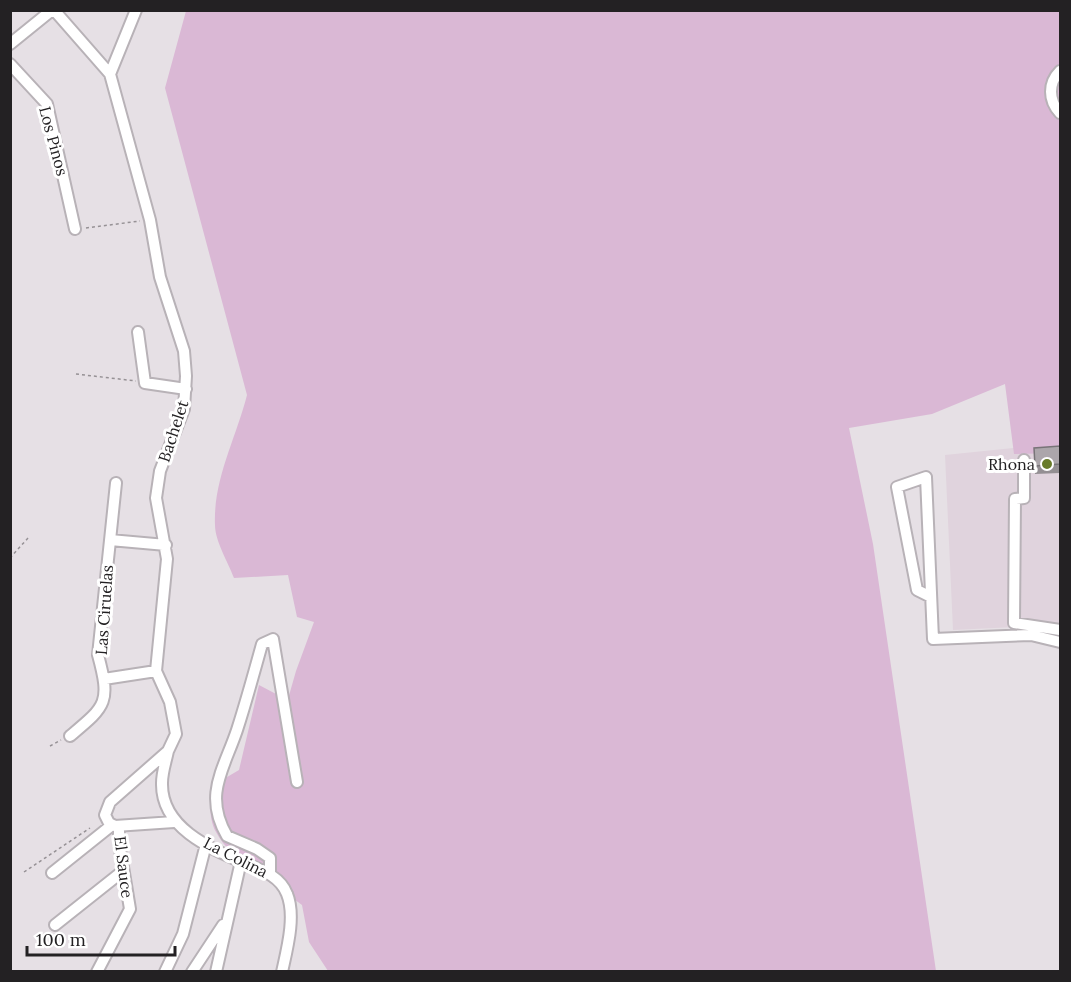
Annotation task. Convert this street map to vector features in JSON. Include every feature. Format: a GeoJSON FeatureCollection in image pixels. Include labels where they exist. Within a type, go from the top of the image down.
{"type":"FeatureCollection","features":[{"type":"Feature","properties":{"kind":"street"},"geometry":{"type":"LineString","coordinates":[[10,44],[53,10],[110,74],[136,10]]}},
{"type":"Feature","properties":{"kind":"street","name":"Los Pinos"},"geometry":{"type":"LineString","coordinates":[[10,64],[47,104],[75,229]]}},
{"type":"Feature","properties":{"kind":"street"},"geometry":{"type":"LineString","coordinates":[[1060,71],[1051,88],[1054,103],[1060,113]]}},
{"type":"Feature","properties":{"kind":"street","name":"Bachelet"},"geometry":{"type":"LineString","coordinates":[[110,74],[150,220],[160,277],[184,351],[186,389],[184,409],[160,471],[157,490],[157,507],[166,545],[166,573],[156,671],[174,717],[176,734],[168,751],[162,782],[164,803],[174,822]]}},
{"type":"Feature","properties":{"kind":"street"},"geometry":{"type":"LineString","coordinates":[[138,332],[145,382],[186,389]]}},
{"type":"Feature","properties":{"kind":"street"},"geometry":{"type":"LineString","coordinates":[[1023,460],[1024,498],[1015,499],[1014,623],[1060,630]]}},
{"type":"Feature","properties":{"kind":"street"},"geometry":{"type":"LineString","coordinates":[[931,597],[917,590],[897,487],[926,477],[933,639],[1031,635],[1060,642]]}},
{"type":"Feature","properties":{"kind":"street","name":"Las Ciruelas"},"geometry":{"type":"LineString","coordinates":[[70,736],[101,710],[104,701],[104,679],[98,655],[116,483]]}},
{"type":"Feature","properties":{"kind":"street"},"geometry":{"type":"LineString","coordinates":[[110,540],[166,545]]}},
{"type":"Feature","properties":{"kind":"street"},"geometry":{"type":"LineString","coordinates":[[270,874],[270,858],[258,849],[227,836],[215,808],[217,779],[237,731],[262,644],[273,639],[297,782]]}},
{"type":"Feature","properties":{"kind":"street"},"geometry":{"type":"LineString","coordinates":[[104,679],[156,671]]}},
{"type":"Feature","properties":{"kind":"street"},"geometry":{"type":"LineString","coordinates":[[112,823],[108,805],[168,751]]}},
{"type":"Feature","properties":{"kind":"street"},"geometry":{"type":"LineString","coordinates":[[52,873],[112,823],[174,822]]}},
{"type":"Feature","properties":{"kind":"street","name":"La Colina"},"geometry":{"type":"LineString","coordinates":[[174,822],[206,844],[270,874],[284,888],[290,906],[282,972]]}},
{"type":"Feature","properties":{"kind":"street","name":"El Sauce"},"geometry":{"type":"LineString","coordinates":[[97,972],[129,909],[112,823]]}},
{"type":"Feature","properties":{"kind":"street"},"geometry":{"type":"LineString","coordinates":[[165,972],[183,934],[206,844]]}},
{"type":"Feature","properties":{"kind":"street"},"geometry":{"type":"LineString","coordinates":[[216,972],[241,861]]}},
{"type":"Feature","properties":{"kind":"street"},"geometry":{"type":"LineString","coordinates":[[55,925],[123,872]]}},
{"type":"Feature","properties":{"kind":"street"},"geometry":{"type":"LineString","coordinates":[[192,972],[226,920]]}},
{"type":"Feature","properties":{"kind":"path"},"geometry":{"type":"LineString","coordinates":[[75,229],[150,220]]}},
{"type":"Feature","properties":{"kind":"path"},"geometry":{"type":"LineString","coordinates":[[76,374],[145,382]]}},
{"type":"Feature","properties":{"kind":"path"},"geometry":{"type":"LineString","coordinates":[[10,558],[28,538]]}},
{"type":"Feature","properties":{"kind":"path"},"geometry":{"type":"LineString","coordinates":[[50,746],[70,736]]}},
{"type":"Feature","properties":{"kind":"path"},"geometry":{"type":"LineString","coordinates":[[24,872],[112,823]]}},
{"type":"Feature","properties":{"kind":"shaded area"},"geometry":{"type":"Polygon","coordinates":[[[186,11],[1060,11],[1060,453],[1014,454],[1005,384],[932,414],[849,428],[873,544],[936,971],[328,971],[309,942],[302,905],[255,872],[232,853],[223,842],[212,822],[211,791],[222,780],[239,770],[259,685],[276,694],[282,720],[296,671],[314,622],[297,617],[288,575],[234,578],[219,545],[216,531],[215,508],[221,475],[247,395],[165,88],[186,11]]]}},
{"type":"Feature","properties":{"kind":"shaded area"},"geometry":{"type":"Polygon","coordinates":[[[1060,443],[1060,635],[1015,627],[953,630],[945,455],[1060,443]]]}},
{"type":"Feature","properties":{"kind":"building"},"geometry":{"type":"Polygon","coordinates":[[[1060,446],[1060,464],[1035,466],[1034,448],[1060,446]]]}},
{"type":"Feature","properties":{"kind":"place","name":"Rhona"},"geometry":{"type":"Point","coordinates":[1047,464]}}]}
